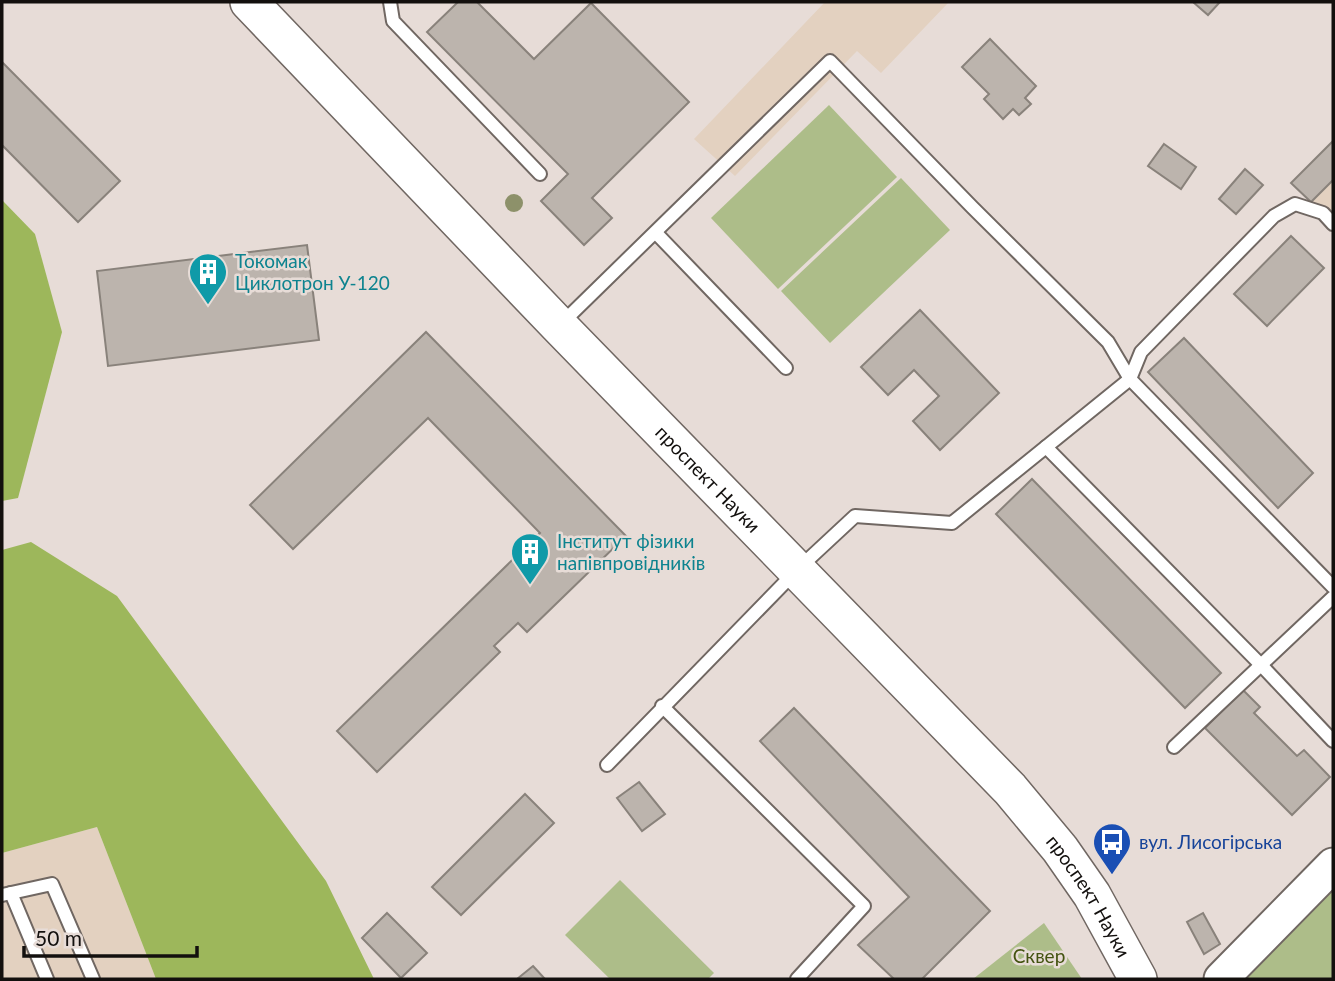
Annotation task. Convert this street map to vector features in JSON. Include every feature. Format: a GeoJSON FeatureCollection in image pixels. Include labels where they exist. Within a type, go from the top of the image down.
{"type":"FeatureCollection","features":[{"type":"Feature","properties":{"kind":"main road","name":"проспект Науки"},"geometry":{"type":"LineString","coordinates":[[249,2],[559,326],[1010,789],[1060,849],[1092,895],[1138,979]]}},
{"type":"Feature","properties":{"kind":"street"},"geometry":{"type":"LineString","coordinates":[[1221,979],[1333,865]]}},
{"type":"Feature","properties":{"kind":"lane"},"geometry":{"type":"LineString","coordinates":[[402,2],[391,7],[393,21],[540,174]]}},
{"type":"Feature","properties":{"kind":"lane"},"geometry":{"type":"LineString","coordinates":[[559,326],[830,61],[963,198],[1108,341],[1130,379],[1333,587]]}},
{"type":"Feature","properties":{"kind":"lane"},"geometry":{"type":"LineString","coordinates":[[607,765],[798,569],[855,516],[952,523],[1130,379],[1141,352],[1274,216],[1294,204],[1323,213],[1333,224]]}},
{"type":"Feature","properties":{"kind":"lane"},"geometry":{"type":"LineString","coordinates":[[656,233],[786,368]]}},
{"type":"Feature","properties":{"kind":"lane"},"geometry":{"type":"LineString","coordinates":[[1046,447],[1333,741]]}},
{"type":"Feature","properties":{"kind":"lane"},"geometry":{"type":"LineString","coordinates":[[1174,747],[1333,597]]}},
{"type":"Feature","properties":{"kind":"lane"},"geometry":{"type":"LineString","coordinates":[[662,706],[864,906],[797,979]]}},
{"type":"Feature","properties":{"kind":"lane"},"geometry":{"type":"LineString","coordinates":[[47,979],[6,894],[52,884],[93,979]]}},
{"type":"Feature","properties":{"kind":"shaded area"},"geometry":{"type":"Polygon","coordinates":[[[825,2],[949,2],[881,73],[857,51],[735,176],[694,139],[825,2]]]}},
{"type":"Feature","properties":{"kind":"shaded area"},"geometry":{"type":"Polygon","coordinates":[[[1333,141],[1333,222],[1291,183],[1333,141]]]}},
{"type":"Feature","properties":{"kind":"shaded area"},"geometry":{"type":"Polygon","coordinates":[[[97,827],[156,979],[2,979],[2,853],[97,827]]]}},
{"type":"Feature","properties":{"kind":"green space"},"geometry":{"type":"Polygon","coordinates":[[[829,105],[897,177],[778,289],[711,218],[829,105]]]}},
{"type":"Feature","properties":{"kind":"green space"},"geometry":{"type":"Polygon","coordinates":[[[901,178],[950,230],[830,343],[781,291],[901,178]]]}},
{"type":"Feature","properties":{"kind":"green space"},"geometry":{"type":"Polygon","coordinates":[[[2,200],[35,234],[62,332],[18,498],[2,501],[2,200]]]}},
{"type":"Feature","properties":{"kind":"green space"},"geometry":{"type":"Polygon","coordinates":[[[31,542],[117,596],[326,881],[374,979],[156,979],[97,827],[2,853],[2,550],[31,542]]]}},
{"type":"Feature","properties":{"kind":"green space"},"geometry":{"type":"Polygon","coordinates":[[[620,880],[714,973],[708,979],[610,979],[565,935],[620,880]]]}},
{"type":"Feature","properties":{"kind":"green space"},"geometry":{"type":"Polygon","coordinates":[[[1333,883],[1333,979],[1238,979],[1333,883]]]}},
{"type":"Feature","properties":{"kind":"green space","name":"Сквер"},"geometry":{"type":"Polygon","coordinates":[[[1044,923],[1082,979],[973,979],[1044,923]]]}},
{"type":"Feature","properties":{"kind":"building"},"geometry":{"type":"Polygon","coordinates":[[[458,2],[477,2],[534,59],[591,3],[689,102],[592,198],[612,218],[584,245],[541,201],[568,174],[427,32],[458,2]]]}},
{"type":"Feature","properties":{"kind":"building"},"geometry":{"type":"Polygon","coordinates":[[[1193,2],[1220,2],[1208,15],[1193,2]]]}},
{"type":"Feature","properties":{"kind":"building"},"geometry":{"type":"Polygon","coordinates":[[[990,39],[1036,86],[1025,98],[1031,104],[1019,115],[1013,109],[1003,119],[984,99],[989,94],[962,67],[990,39]]]}},
{"type":"Feature","properties":{"kind":"building"},"geometry":{"type":"Polygon","coordinates":[[[2,62],[120,181],[78,222],[2,145],[2,62]]]}},
{"type":"Feature","properties":{"kind":"building"},"geometry":{"type":"Polygon","coordinates":[[[1333,141],[1333,180],[1311,202],[1291,183],[1333,141]]]}},
{"type":"Feature","properties":{"kind":"building"},"geometry":{"type":"Polygon","coordinates":[[[1164,144],[1196,167],[1181,189],[1148,166],[1164,144]]]}},
{"type":"Feature","properties":{"kind":"building"},"geometry":{"type":"Polygon","coordinates":[[[1245,169],[1263,185],[1236,214],[1219,199],[1245,169]]]}},
{"type":"Feature","properties":{"kind":"building"},"geometry":{"type":"Polygon","coordinates":[[[1291,236],[1324,268],[1267,326],[1234,294],[1291,236]]]}},
{"type":"Feature","properties":{"kind":"building","name":"Токомак Циклотрон У-120"},"geometry":{"type":"Polygon","coordinates":[[[307,245],[319,340],[108,366],[97,271],[307,245]]]}},
{"type":"Feature","properties":{"kind":"building"},"geometry":{"type":"Polygon","coordinates":[[[920,310],[999,393],[940,450],[913,421],[939,396],[914,370],[888,395],[861,367],[920,310]]]}},
{"type":"Feature","properties":{"kind":"building","name":"Інститут фізики напівпровідників"},"geometry":{"type":"Polygon","coordinates":[[[426,332],[626,536],[527,632],[518,623],[494,646],[500,652],[377,772],[337,731],[540,533],[428,418],[293,549],[250,505],[426,332]]]}},
{"type":"Feature","properties":{"kind":"building"},"geometry":{"type":"Polygon","coordinates":[[[1184,338],[1313,473],[1278,508],[1148,372],[1184,338]]]}},
{"type":"Feature","properties":{"kind":"building"},"geometry":{"type":"Polygon","coordinates":[[[1032,479],[1221,673],[1185,708],[996,514],[1032,479]]]}},
{"type":"Feature","properties":{"kind":"building"},"geometry":{"type":"Polygon","coordinates":[[[1243,690],[1260,707],[1254,713],[1297,756],[1304,750],[1330,777],[1292,815],[1205,728],[1243,690]]]}},
{"type":"Feature","properties":{"kind":"building"},"geometry":{"type":"Polygon","coordinates":[[[794,708],[990,911],[922,979],[894,979],[858,945],[909,897],[760,741],[794,708]]]}},
{"type":"Feature","properties":{"kind":"building"},"geometry":{"type":"Polygon","coordinates":[[[639,782],[665,814],[642,831],[617,798],[639,782]]]}},
{"type":"Feature","properties":{"kind":"building"},"geometry":{"type":"Polygon","coordinates":[[[525,794],[554,823],[461,915],[432,887],[525,794]]]}},
{"type":"Feature","properties":{"kind":"building"},"geometry":{"type":"Polygon","coordinates":[[[387,913],[427,953],[401,978],[362,938],[387,913]]]}},
{"type":"Feature","properties":{"kind":"building"},"geometry":{"type":"Polygon","coordinates":[[[1203,913],[1220,944],[1204,954],[1187,922],[1203,913]]]}},
{"type":"Feature","properties":{"kind":"building"},"geometry":{"type":"Polygon","coordinates":[[[533,966],[545,979],[517,979],[533,966]]]}},
{"type":"Feature","properties":{"kind":"place","name":"Токомак Циклотрон У-120"},"geometry":{"type":"Point","coordinates":[208,306]}},
{"type":"Feature","properties":{"kind":"place","name":"Інститут фізики напівпровідників"},"geometry":{"type":"Point","coordinates":[530,586]}},
{"type":"Feature","properties":{"kind":"place","name":"вул. Лисогірська"},"geometry":{"type":"Point","coordinates":[1112,876]}}]}
